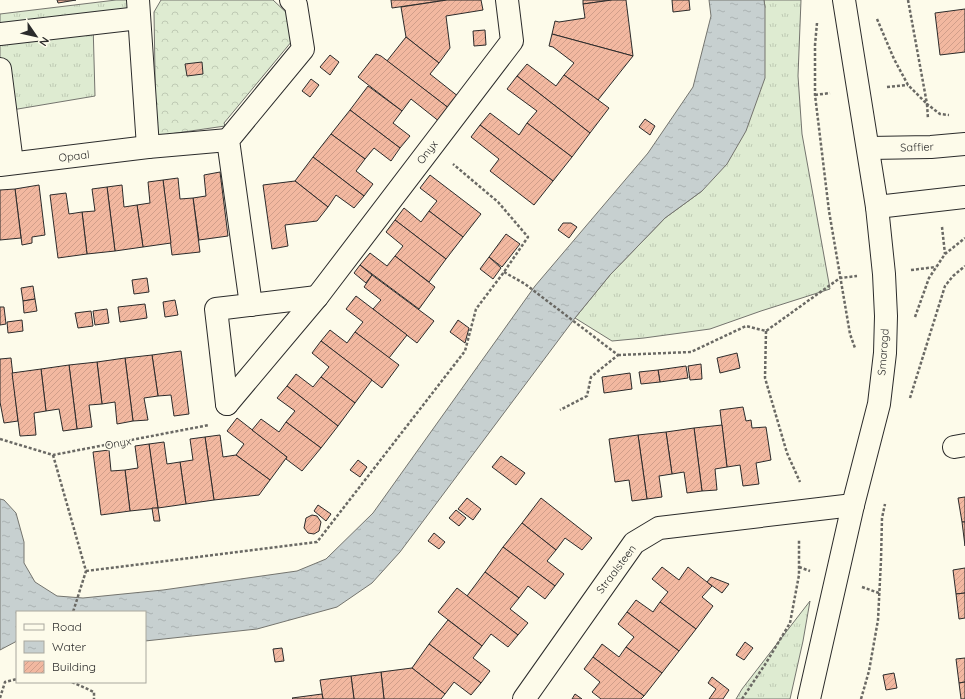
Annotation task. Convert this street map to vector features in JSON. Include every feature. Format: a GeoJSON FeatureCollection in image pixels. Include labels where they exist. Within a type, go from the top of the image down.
{"type":"FeatureCollection","features":[{"type":"Feature","properties":{"kind":"street"},"geometry":{"type":"LineString","coordinates":[[0,34],[139,9],[148,147],[228,140],[303,49],[296,5],[291,0]]}},
{"type":"Feature","properties":{"kind":"street","name":"Onyx"},"geometry":{"type":"LineString","coordinates":[[227,404],[317,297],[512,41],[507,0]]}},
{"type":"Feature","properties":{"kind":"street","name":"Smaragd"},"geometry":{"type":"LineString","coordinates":[[809,699],[853,505],[879,404],[885,353],[886,316],[877,207],[869,148],[844,0]]}},
{"type":"Feature","properties":{"kind":"street"},"geometry":{"type":"LineString","coordinates":[[0,69],[6,164]]}},
{"type":"Feature","properties":{"kind":"street"},"geometry":{"type":"LineString","coordinates":[[228,140],[251,305]]}},
{"type":"Feature","properties":{"kind":"street","name":"Saffier"},"geometry":{"type":"LineString","coordinates":[[869,148],[931,147],[965,144]]}},
{"type":"Feature","properties":{"kind":"street","name":"Opaal"},"geometry":{"type":"LineString","coordinates":[[6,164],[148,147]]}},
{"type":"Feature","properties":{"kind":"street"},"geometry":{"type":"LineString","coordinates":[[877,207],[965,197]]}},
{"type":"Feature","properties":{"kind":"street"},"geometry":{"type":"LineString","coordinates":[[227,404],[216,309],[317,297]]}},
{"type":"Feature","properties":{"kind":"street","name":"Straalsteen"},"geometry":{"type":"LineString","coordinates":[[524,699],[634,543],[659,528],[853,505]]}},
{"type":"Feature","properties":{"kind":"path"},"geometry":{"type":"LineString","coordinates":[[908,0],[927,104],[929,125]]}},
{"type":"Feature","properties":{"kind":"path"},"geometry":{"type":"LineString","coordinates":[[874,15],[908,86],[940,114],[954,114]]}},
{"type":"Feature","properties":{"kind":"path"},"geometry":{"type":"LineString","coordinates":[[818,16],[815,45],[815,95],[829,211],[850,334],[855,348]]}},
{"type":"Feature","properties":{"kind":"path"},"geometry":{"type":"LineString","coordinates":[[86,571],[317,542],[465,351],[476,310],[528,236],[498,202],[431,146]]}},
{"type":"Feature","properties":{"kind":"path"},"geometry":{"type":"LineString","coordinates":[[942,222],[944,254]]}},
{"type":"Feature","properties":{"kind":"path"},"geometry":{"type":"LineString","coordinates":[[909,400],[945,286],[953,276],[965,266]]}},
{"type":"Feature","properties":{"kind":"path"},"geometry":{"type":"LineString","coordinates":[[504,272],[525,284],[618,355]]}},
{"type":"Feature","properties":{"kind":"path"},"geometry":{"type":"LineString","coordinates":[[560,410],[587,396],[591,377],[618,355],[691,352],[746,326],[766,331],[840,278]]}},
{"type":"Feature","properties":{"kind":"path"},"geometry":{"type":"LineString","coordinates":[[742,699],[790,623],[799,575],[799,542],[804,511],[765,378],[766,331]]}},
{"type":"Feature","properties":{"kind":"path","name":"Onyx"},"geometry":{"type":"LineString","coordinates":[[0,439],[53,455],[209,425],[227,404]]}},
{"type":"Feature","properties":{"kind":"path"},"geometry":{"type":"LineString","coordinates":[[53,455],[86,571],[73,611]]}},
{"type":"Feature","properties":{"kind":"path"},"geometry":{"type":"LineString","coordinates":[[860,699],[868,671],[878,620],[882,518],[885,504]]}},
{"type":"Feature","properties":{"kind":"path"},"geometry":{"type":"LineString","coordinates":[[0,698],[5,682],[16,679]]}},
{"type":"Feature","properties":{"kind":"path"},"geometry":{"type":"LineString","coordinates":[[74,683],[94,692],[94,699]]}},
{"type":"Feature","properties":{"kind":"green space"},"geometry":{"type":"Polygon","coordinates":[[[116,0],[131,0],[139,18],[93,23],[95,96],[0,112],[0,14],[116,0]]]}},
{"type":"Feature","properties":{"kind":"green space"},"geometry":{"type":"Polygon","coordinates":[[[161,0],[273,0],[290,16],[297,35],[224,123],[225,126],[156,136],[154,12],[161,0]]]}},
{"type":"Feature","properties":{"kind":"green space"},"geometry":{"type":"Polygon","coordinates":[[[764,0],[801,0],[798,76],[802,134],[830,289],[710,329],[612,341],[575,318],[610,275],[665,218],[702,191],[765,7],[764,0]]]}},
{"type":"Feature","properties":{"kind":"green space"},"geometry":{"type":"Polygon","coordinates":[[[810,601],[790,699],[736,699],[742,689],[810,601]]]}},
{"type":"Feature","properties":{"kind":"water"},"geometry":{"type":"Polygon","coordinates":[[[709,0],[764,0],[765,78],[746,131],[727,164],[702,191],[665,218],[610,275],[575,318],[400,552],[372,583],[337,607],[257,629],[146,641],[146,611],[16,611],[16,642],[0,650],[0,499],[4,500],[16,513],[24,542],[24,563],[35,582],[57,596],[83,598],[163,590],[297,571],[326,559],[373,513],[535,286],[648,153],[693,87],[711,16],[709,0]]]}},
{"type":"Feature","properties":{"kind":"building"},"geometry":{"type":"Polygon","coordinates":[[[57,0],[76,0],[58,3],[57,0]]]}},
{"type":"Feature","properties":{"kind":"building"},"geometry":{"type":"Polygon","coordinates":[[[391,0],[447,0],[392,8],[391,0]]]}},
{"type":"Feature","properties":{"kind":"building"},"geometry":{"type":"Polygon","coordinates":[[[447,0],[481,0],[483,10],[446,16],[450,48],[439,63],[406,37],[401,7],[447,0]]]}},
{"type":"Feature","properties":{"kind":"building"},"geometry":{"type":"Polygon","coordinates":[[[583,0],[612,0],[583,4],[583,0]]]}},
{"type":"Feature","properties":{"kind":"building"},"geometry":{"type":"Polygon","coordinates":[[[612,0],[626,0],[633,56],[552,34],[555,21],[559,22],[585,18],[583,4],[612,0]]]}},
{"type":"Feature","properties":{"kind":"building"},"geometry":{"type":"Polygon","coordinates":[[[672,0],[689,0],[690,10],[673,12],[672,0]]]}},
{"type":"Feature","properties":{"kind":"building"},"geometry":{"type":"Polygon","coordinates":[[[965,9],[965,52],[940,55],[935,13],[965,9]]]}},
{"type":"Feature","properties":{"kind":"building"},"geometry":{"type":"Polygon","coordinates":[[[485,30],[486,45],[474,46],[473,31],[485,30]]]}},
{"type":"Feature","properties":{"kind":"building"},"geometry":{"type":"Polygon","coordinates":[[[552,34],[633,56],[598,100],[564,75],[574,63],[553,47],[549,46],[552,34]]]}},
{"type":"Feature","properties":{"kind":"building"},"geometry":{"type":"Polygon","coordinates":[[[406,37],[439,63],[430,74],[459,97],[450,109],[387,61],[406,37]]]}},
{"type":"Feature","properties":{"kind":"building"},"geometry":{"type":"Polygon","coordinates":[[[376,54],[381,56],[450,109],[440,122],[411,99],[402,111],[358,77],[376,54]]]}},
{"type":"Feature","properties":{"kind":"building"},"geometry":{"type":"Polygon","coordinates":[[[330,55],[339,62],[330,75],[320,67],[330,55]]]}},
{"type":"Feature","properties":{"kind":"building"},"geometry":{"type":"Polygon","coordinates":[[[202,62],[203,74],[187,76],[185,64],[202,62]]]}},
{"type":"Feature","properties":{"kind":"building"},"geometry":{"type":"Polygon","coordinates":[[[527,64],[556,86],[564,75],[609,108],[590,133],[517,76],[527,64]]]}},
{"type":"Feature","properties":{"kind":"building"},"geometry":{"type":"Polygon","coordinates":[[[517,76],[590,133],[572,157],[527,123],[537,111],[507,89],[517,76]]]}},
{"type":"Feature","properties":{"kind":"building"},"geometry":{"type":"Polygon","coordinates":[[[311,79],[319,85],[310,97],[302,91],[311,79]]]}},
{"type":"Feature","properties":{"kind":"building"},"geometry":{"type":"Polygon","coordinates":[[[368,86],[402,111],[393,123],[410,136],[400,148],[350,110],[368,86]]]}},
{"type":"Feature","properties":{"kind":"building"},"geometry":{"type":"Polygon","coordinates":[[[350,110],[400,148],[391,161],[374,148],[365,159],[331,134],[350,110]]]}},
{"type":"Feature","properties":{"kind":"building"},"geometry":{"type":"Polygon","coordinates":[[[490,113],[519,135],[527,123],[572,157],[553,181],[480,125],[490,113]]]}},
{"type":"Feature","properties":{"kind":"building"},"geometry":{"type":"Polygon","coordinates":[[[645,119],[655,126],[650,135],[639,127],[645,119]]]}},
{"type":"Feature","properties":{"kind":"building"},"geometry":{"type":"Polygon","coordinates":[[[480,125],[553,181],[534,205],[490,171],[499,159],[471,137],[480,125]]]}},
{"type":"Feature","properties":{"kind":"building"},"geometry":{"type":"Polygon","coordinates":[[[331,134],[365,159],[356,171],[373,184],[364,196],[313,157],[331,134]]]}},
{"type":"Feature","properties":{"kind":"building"},"geometry":{"type":"Polygon","coordinates":[[[313,157],[364,196],[354,208],[336,195],[328,207],[295,181],[313,157]]]}},
{"type":"Feature","properties":{"kind":"building"},"geometry":{"type":"Polygon","coordinates":[[[220,172],[228,236],[199,240],[193,198],[206,196],[204,175],[220,172]]]}},
{"type":"Feature","properties":{"kind":"building"},"geometry":{"type":"Polygon","coordinates":[[[430,175],[481,214],[463,237],[429,211],[437,201],[420,188],[430,175]]]}},
{"type":"Feature","properties":{"kind":"building"},"geometry":{"type":"Polygon","coordinates":[[[178,178],[180,199],[193,198],[200,252],[172,255],[163,180],[178,178]]]}},
{"type":"Feature","properties":{"kind":"building"},"geometry":{"type":"Polygon","coordinates":[[[163,180],[171,243],[143,247],[137,205],[150,203],[148,182],[163,180]]]}},
{"type":"Feature","properties":{"kind":"building"},"geometry":{"type":"Polygon","coordinates":[[[295,181],[328,207],[317,221],[285,225],[288,246],[272,249],[263,185],[295,181]]]}},
{"type":"Feature","properties":{"kind":"building"},"geometry":{"type":"Polygon","coordinates":[[[39,185],[45,235],[32,237],[32,243],[22,245],[15,189],[39,185]]]}},
{"type":"Feature","properties":{"kind":"building"},"geometry":{"type":"Polygon","coordinates":[[[122,185],[124,207],[137,205],[143,247],[115,251],[107,187],[122,185]]]}},
{"type":"Feature","properties":{"kind":"building"},"geometry":{"type":"Polygon","coordinates":[[[107,187],[115,251],[87,254],[82,212],[95,211],[92,189],[107,187]]]}},
{"type":"Feature","properties":{"kind":"building"},"geometry":{"type":"Polygon","coordinates":[[[15,189],[21,238],[0,240],[0,190],[15,189]]]}},
{"type":"Feature","properties":{"kind":"building"},"geometry":{"type":"Polygon","coordinates":[[[66,193],[69,214],[82,212],[87,254],[58,258],[50,195],[66,193]]]}},
{"type":"Feature","properties":{"kind":"building"},"geometry":{"type":"Polygon","coordinates":[[[404,208],[421,222],[429,211],[463,237],[446,259],[395,220],[404,208]]]}},
{"type":"Feature","properties":{"kind":"building"},"geometry":{"type":"Polygon","coordinates":[[[395,220],[446,259],[429,282],[395,256],[403,246],[386,232],[395,220]]]}},
{"type":"Feature","properties":{"kind":"building"},"geometry":{"type":"Polygon","coordinates":[[[563,223],[571,223],[577,227],[569,238],[558,230],[563,223]]]}},
{"type":"Feature","properties":{"kind":"building"},"geometry":{"type":"Polygon","coordinates":[[[506,234],[520,244],[502,267],[489,257],[506,234]]]}},
{"type":"Feature","properties":{"kind":"building"},"geometry":{"type":"Polygon","coordinates":[[[370,253],[387,266],[395,256],[435,287],[419,309],[360,265],[370,253]]]}},
{"type":"Feature","properties":{"kind":"building"},"geometry":{"type":"Polygon","coordinates":[[[489,257],[501,268],[493,279],[480,269],[489,257]]]}},
{"type":"Feature","properties":{"kind":"building"},"geometry":{"type":"Polygon","coordinates":[[[360,265],[372,275],[366,283],[354,273],[360,265]]]}},
{"type":"Feature","properties":{"kind":"building"},"geometry":{"type":"Polygon","coordinates":[[[372,275],[434,321],[417,343],[373,309],[381,300],[364,287],[372,275]]]}},
{"type":"Feature","properties":{"kind":"building"},"geometry":{"type":"Polygon","coordinates":[[[147,278],[149,292],[134,294],[132,280],[147,278]]]}},
{"type":"Feature","properties":{"kind":"building"},"geometry":{"type":"Polygon","coordinates":[[[33,286],[35,299],[23,301],[21,288],[33,286]]]}},
{"type":"Feature","properties":{"kind":"building"},"geometry":{"type":"Polygon","coordinates":[[[356,296],[407,335],[389,358],[355,332],[363,322],[346,309],[356,296]]]}},
{"type":"Feature","properties":{"kind":"building"},"geometry":{"type":"Polygon","coordinates":[[[35,299],[37,311],[24,313],[23,301],[35,299]]]}},
{"type":"Feature","properties":{"kind":"building"},"geometry":{"type":"Polygon","coordinates":[[[175,300],[178,315],[165,317],[163,302],[175,300]]]}},
{"type":"Feature","properties":{"kind":"building"},"geometry":{"type":"Polygon","coordinates":[[[145,304],[147,318],[120,322],[118,307],[145,304]]]}},
{"type":"Feature","properties":{"kind":"building"},"geometry":{"type":"Polygon","coordinates":[[[0,307],[4,307],[6,324],[0,325],[0,307]]]}},
{"type":"Feature","properties":{"kind":"building"},"geometry":{"type":"Polygon","coordinates":[[[107,309],[109,323],[95,325],[93,311],[107,309]]]}},
{"type":"Feature","properties":{"kind":"building"},"geometry":{"type":"Polygon","coordinates":[[[91,311],[93,326],[78,328],[75,313],[91,311]]]}},
{"type":"Feature","properties":{"kind":"building"},"geometry":{"type":"Polygon","coordinates":[[[22,320],[23,331],[8,333],[7,322],[22,320]]]}},
{"type":"Feature","properties":{"kind":"building"},"geometry":{"type":"Polygon","coordinates":[[[458,320],[469,328],[465,343],[450,332],[458,320]]]}},
{"type":"Feature","properties":{"kind":"building"},"geometry":{"type":"Polygon","coordinates":[[[330,330],[347,343],[355,332],[399,365],[382,388],[321,341],[330,330]]]}},
{"type":"Feature","properties":{"kind":"building"},"geometry":{"type":"Polygon","coordinates":[[[321,341],[372,380],[355,403],[321,377],[329,367],[312,353],[321,341]]]}},
{"type":"Feature","properties":{"kind":"building"},"geometry":{"type":"Polygon","coordinates":[[[181,351],[189,414],[174,416],[171,395],[158,396],[152,355],[181,351]]]}},
{"type":"Feature","properties":{"kind":"building"},"geometry":{"type":"Polygon","coordinates":[[[737,353],[740,368],[720,373],[717,358],[737,353]]]}},
{"type":"Feature","properties":{"kind":"building"},"geometry":{"type":"Polygon","coordinates":[[[152,355],[158,396],[144,398],[148,420],[133,421],[125,358],[152,355]]]}},
{"type":"Feature","properties":{"kind":"building"},"geometry":{"type":"Polygon","coordinates":[[[11,358],[18,421],[4,423],[0,402],[0,359],[11,358]]]}},
{"type":"Feature","properties":{"kind":"building"},"geometry":{"type":"Polygon","coordinates":[[[125,358],[133,421],[117,424],[115,402],[102,404],[97,362],[125,358]]]}},
{"type":"Feature","properties":{"kind":"building"},"geometry":{"type":"Polygon","coordinates":[[[97,362],[102,404],[89,405],[92,427],[77,429],[69,365],[97,362]]]}},
{"type":"Feature","properties":{"kind":"building"},"geometry":{"type":"Polygon","coordinates":[[[701,364],[702,379],[690,380],[688,366],[701,364]]]}},
{"type":"Feature","properties":{"kind":"building"},"geometry":{"type":"Polygon","coordinates":[[[69,365],[77,429],[63,431],[59,409],[46,411],[41,369],[69,365]]]}},
{"type":"Feature","properties":{"kind":"building"},"geometry":{"type":"Polygon","coordinates":[[[686,366],[688,378],[660,382],[658,370],[686,366]]]}},
{"type":"Feature","properties":{"kind":"building"},"geometry":{"type":"Polygon","coordinates":[[[41,369],[46,411],[34,413],[36,435],[20,436],[12,373],[41,369]]]}},
{"type":"Feature","properties":{"kind":"building"},"geometry":{"type":"Polygon","coordinates":[[[658,370],[660,382],[641,384],[639,372],[658,370]]]}},
{"type":"Feature","properties":{"kind":"building"},"geometry":{"type":"Polygon","coordinates":[[[630,373],[632,389],[604,393],[602,377],[630,373]]]}},
{"type":"Feature","properties":{"kind":"building"},"geometry":{"type":"Polygon","coordinates":[[[296,374],[313,387],[321,377],[355,403],[338,426],[287,386],[296,374]]]}},
{"type":"Feature","properties":{"kind":"building"},"geometry":{"type":"Polygon","coordinates":[[[287,386],[338,426],[321,448],[286,422],[295,411],[277,398],[287,386]]]}},
{"type":"Feature","properties":{"kind":"building"},"geometry":{"type":"Polygon","coordinates":[[[743,407],[746,421],[751,420],[752,428],[766,427],[771,460],[756,463],[759,484],[743,486],[740,465],[727,467],[720,410],[743,407]]]}},
{"type":"Feature","properties":{"kind":"building"},"geometry":{"type":"Polygon","coordinates":[[[237,418],[287,457],[270,480],[236,455],[244,444],[227,431],[237,418]]]}},
{"type":"Feature","properties":{"kind":"building"},"geometry":{"type":"Polygon","coordinates":[[[261,419],[279,432],[286,422],[321,448],[302,471],[286,459],[287,457],[252,430],[261,419]]]}},
{"type":"Feature","properties":{"kind":"building"},"geometry":{"type":"Polygon","coordinates":[[[722,425],[727,467],[715,469],[717,490],[702,491],[694,428],[722,425]]]}},
{"type":"Feature","properties":{"kind":"building"},"geometry":{"type":"Polygon","coordinates":[[[694,428],[702,491],[687,493],[684,472],[672,474],[666,432],[694,428]]]}},
{"type":"Feature","properties":{"kind":"building"},"geometry":{"type":"Polygon","coordinates":[[[666,432],[672,474],[659,476],[662,497],[647,499],[638,435],[666,432]]]}},
{"type":"Feature","properties":{"kind":"building"},"geometry":{"type":"Polygon","coordinates":[[[220,435],[223,457],[236,455],[270,480],[259,495],[214,500],[205,437],[220,435]]]}},
{"type":"Feature","properties":{"kind":"building"},"geometry":{"type":"Polygon","coordinates":[[[638,435],[647,499],[632,501],[629,480],[615,482],[609,439],[638,435]]]}},
{"type":"Feature","properties":{"kind":"building"},"geometry":{"type":"Polygon","coordinates":[[[205,437],[214,500],[186,504],[180,462],[193,460],[190,439],[205,437]]]}},
{"type":"Feature","properties":{"kind":"building"},"geometry":{"type":"Polygon","coordinates":[[[164,442],[167,464],[180,462],[186,504],[158,508],[149,444],[164,442]]]}},
{"type":"Feature","properties":{"kind":"building"},"geometry":{"type":"Polygon","coordinates":[[[149,444],[158,508],[130,511],[125,470],[138,468],[135,446],[149,444]]]}},
{"type":"Feature","properties":{"kind":"building"},"geometry":{"type":"Polygon","coordinates":[[[109,450],[111,471],[125,470],[130,511],[101,515],[93,452],[109,450]]]}},
{"type":"Feature","properties":{"kind":"building"},"geometry":{"type":"Polygon","coordinates":[[[501,456],[525,473],[516,485],[492,467],[501,456]]]}},
{"type":"Feature","properties":{"kind":"building"},"geometry":{"type":"Polygon","coordinates":[[[358,460],[367,467],[360,477],[350,470],[358,460]]]}},
{"type":"Feature","properties":{"kind":"building"},"geometry":{"type":"Polygon","coordinates":[[[965,497],[965,522],[962,522],[958,498],[965,497]]]}},
{"type":"Feature","properties":{"kind":"building"},"geometry":{"type":"Polygon","coordinates":[[[467,498],[481,509],[473,520],[458,509],[467,498]]]}},
{"type":"Feature","properties":{"kind":"building"},"geometry":{"type":"Polygon","coordinates":[[[541,498],[592,538],[582,550],[565,538],[556,550],[522,523],[541,498]]]}},
{"type":"Feature","properties":{"kind":"building"},"geometry":{"type":"Polygon","coordinates":[[[318,505],[331,514],[326,521],[314,511],[318,505]]]}},
{"type":"Feature","properties":{"kind":"building"},"geometry":{"type":"Polygon","coordinates":[[[152,508],[158,508],[160,521],[154,521],[152,508]]]}},
{"type":"Feature","properties":{"kind":"building"},"geometry":{"type":"Polygon","coordinates":[[[456,510],[466,518],[459,526],[449,518],[456,510]]]}},
{"type":"Feature","properties":{"kind":"building"},"geometry":{"type":"Polygon","coordinates":[[[312,515],[317,516],[321,522],[319,531],[314,534],[308,533],[304,528],[306,518],[312,515]]]}},
{"type":"Feature","properties":{"kind":"building"},"geometry":{"type":"Polygon","coordinates":[[[962,522],[965,522],[965,546],[962,522]]]}},
{"type":"Feature","properties":{"kind":"building"},"geometry":{"type":"Polygon","coordinates":[[[522,523],[556,550],[547,561],[564,574],[555,586],[503,547],[522,523]]]}},
{"type":"Feature","properties":{"kind":"building"},"geometry":{"type":"Polygon","coordinates":[[[434,533],[445,542],[439,549],[428,541],[434,533]]]}},
{"type":"Feature","properties":{"kind":"building"},"geometry":{"type":"Polygon","coordinates":[[[503,547],[555,586],[545,599],[528,586],[519,598],[485,572],[503,547]]]}},
{"type":"Feature","properties":{"kind":"building"},"geometry":{"type":"Polygon","coordinates":[[[662,567],[679,580],[688,567],[712,586],[702,597],[713,606],[696,629],[660,602],[668,592],[652,579],[662,567]]]}},
{"type":"Feature","properties":{"kind":"building"},"geometry":{"type":"Polygon","coordinates":[[[965,568],[965,593],[956,594],[953,570],[965,568]]]}},
{"type":"Feature","properties":{"kind":"building"},"geometry":{"type":"Polygon","coordinates":[[[485,572],[519,598],[510,609],[528,623],[518,635],[467,596],[485,572]]]}},
{"type":"Feature","properties":{"kind":"building"},"geometry":{"type":"Polygon","coordinates":[[[711,577],[729,584],[722,593],[707,582],[711,577]]]}},
{"type":"Feature","properties":{"kind":"building"},"geometry":{"type":"Polygon","coordinates":[[[457,588],[518,635],[508,647],[491,634],[482,646],[438,612],[457,588]]]}},
{"type":"Feature","properties":{"kind":"building"},"geometry":{"type":"Polygon","coordinates":[[[965,593],[965,618],[959,619],[956,594],[965,593]]]}},
{"type":"Feature","properties":{"kind":"building"},"geometry":{"type":"Polygon","coordinates":[[[636,600],[653,612],[660,602],[696,629],[679,651],[627,612],[636,600]]]}},
{"type":"Feature","properties":{"kind":"building"},"geometry":{"type":"Polygon","coordinates":[[[627,612],[679,651],[662,673],[626,647],[634,637],[618,624],[627,612]]]}},
{"type":"Feature","properties":{"kind":"building"},"geometry":{"type":"Polygon","coordinates":[[[448,620],[482,646],[473,658],[490,671],[481,683],[429,644],[448,620]]]}},
{"type":"Feature","properties":{"kind":"building"},"geometry":{"type":"Polygon","coordinates":[[[745,642],[753,648],[744,660],[736,655],[745,642]]]}},
{"type":"Feature","properties":{"kind":"building"},"geometry":{"type":"Polygon","coordinates":[[[429,644],[481,683],[471,695],[454,682],[445,694],[412,668],[429,644]]]}},
{"type":"Feature","properties":{"kind":"building"},"geometry":{"type":"Polygon","coordinates":[[[602,644],[619,657],[626,647],[662,673],[644,696],[593,657],[602,644]]]}},
{"type":"Feature","properties":{"kind":"building"},"geometry":{"type":"Polygon","coordinates":[[[282,648],[284,661],[275,662],[273,649],[282,648]]]}},
{"type":"Feature","properties":{"kind":"building"},"geometry":{"type":"Polygon","coordinates":[[[593,657],[644,696],[641,699],[601,699],[592,692],[600,682],[584,669],[593,657]]]}},
{"type":"Feature","properties":{"kind":"building"},"geometry":{"type":"Polygon","coordinates":[[[965,658],[965,682],[959,683],[956,659],[965,658]]]}},
{"type":"Feature","properties":{"kind":"building"},"geometry":{"type":"Polygon","coordinates":[[[412,668],[445,694],[441,699],[384,699],[381,672],[412,668]]]}},
{"type":"Feature","properties":{"kind":"building"},"geometry":{"type":"Polygon","coordinates":[[[381,672],[384,699],[354,699],[351,676],[381,672]]]}},
{"type":"Feature","properties":{"kind":"building"},"geometry":{"type":"Polygon","coordinates":[[[894,673],[897,688],[886,690],[883,675],[894,673]]]}},
{"type":"Feature","properties":{"kind":"building"},"geometry":{"type":"Polygon","coordinates":[[[351,676],[354,699],[323,699],[320,680],[351,676]]]}},
{"type":"Feature","properties":{"kind":"building"},"geometry":{"type":"Polygon","coordinates":[[[712,677],[729,690],[723,699],[709,699],[716,689],[708,683],[712,677]]]}},
{"type":"Feature","properties":{"kind":"building"},"geometry":{"type":"Polygon","coordinates":[[[965,682],[965,699],[961,699],[959,683],[965,682]]]}},
{"type":"Feature","properties":{"kind":"building"},"geometry":{"type":"Polygon","coordinates":[[[322,694],[323,699],[292,698],[322,694]]]}},
{"type":"Feature","properties":{"kind":"building"},"geometry":{"type":"Polygon","coordinates":[[[575,694],[582,699],[572,699],[575,694]]]}}]}
